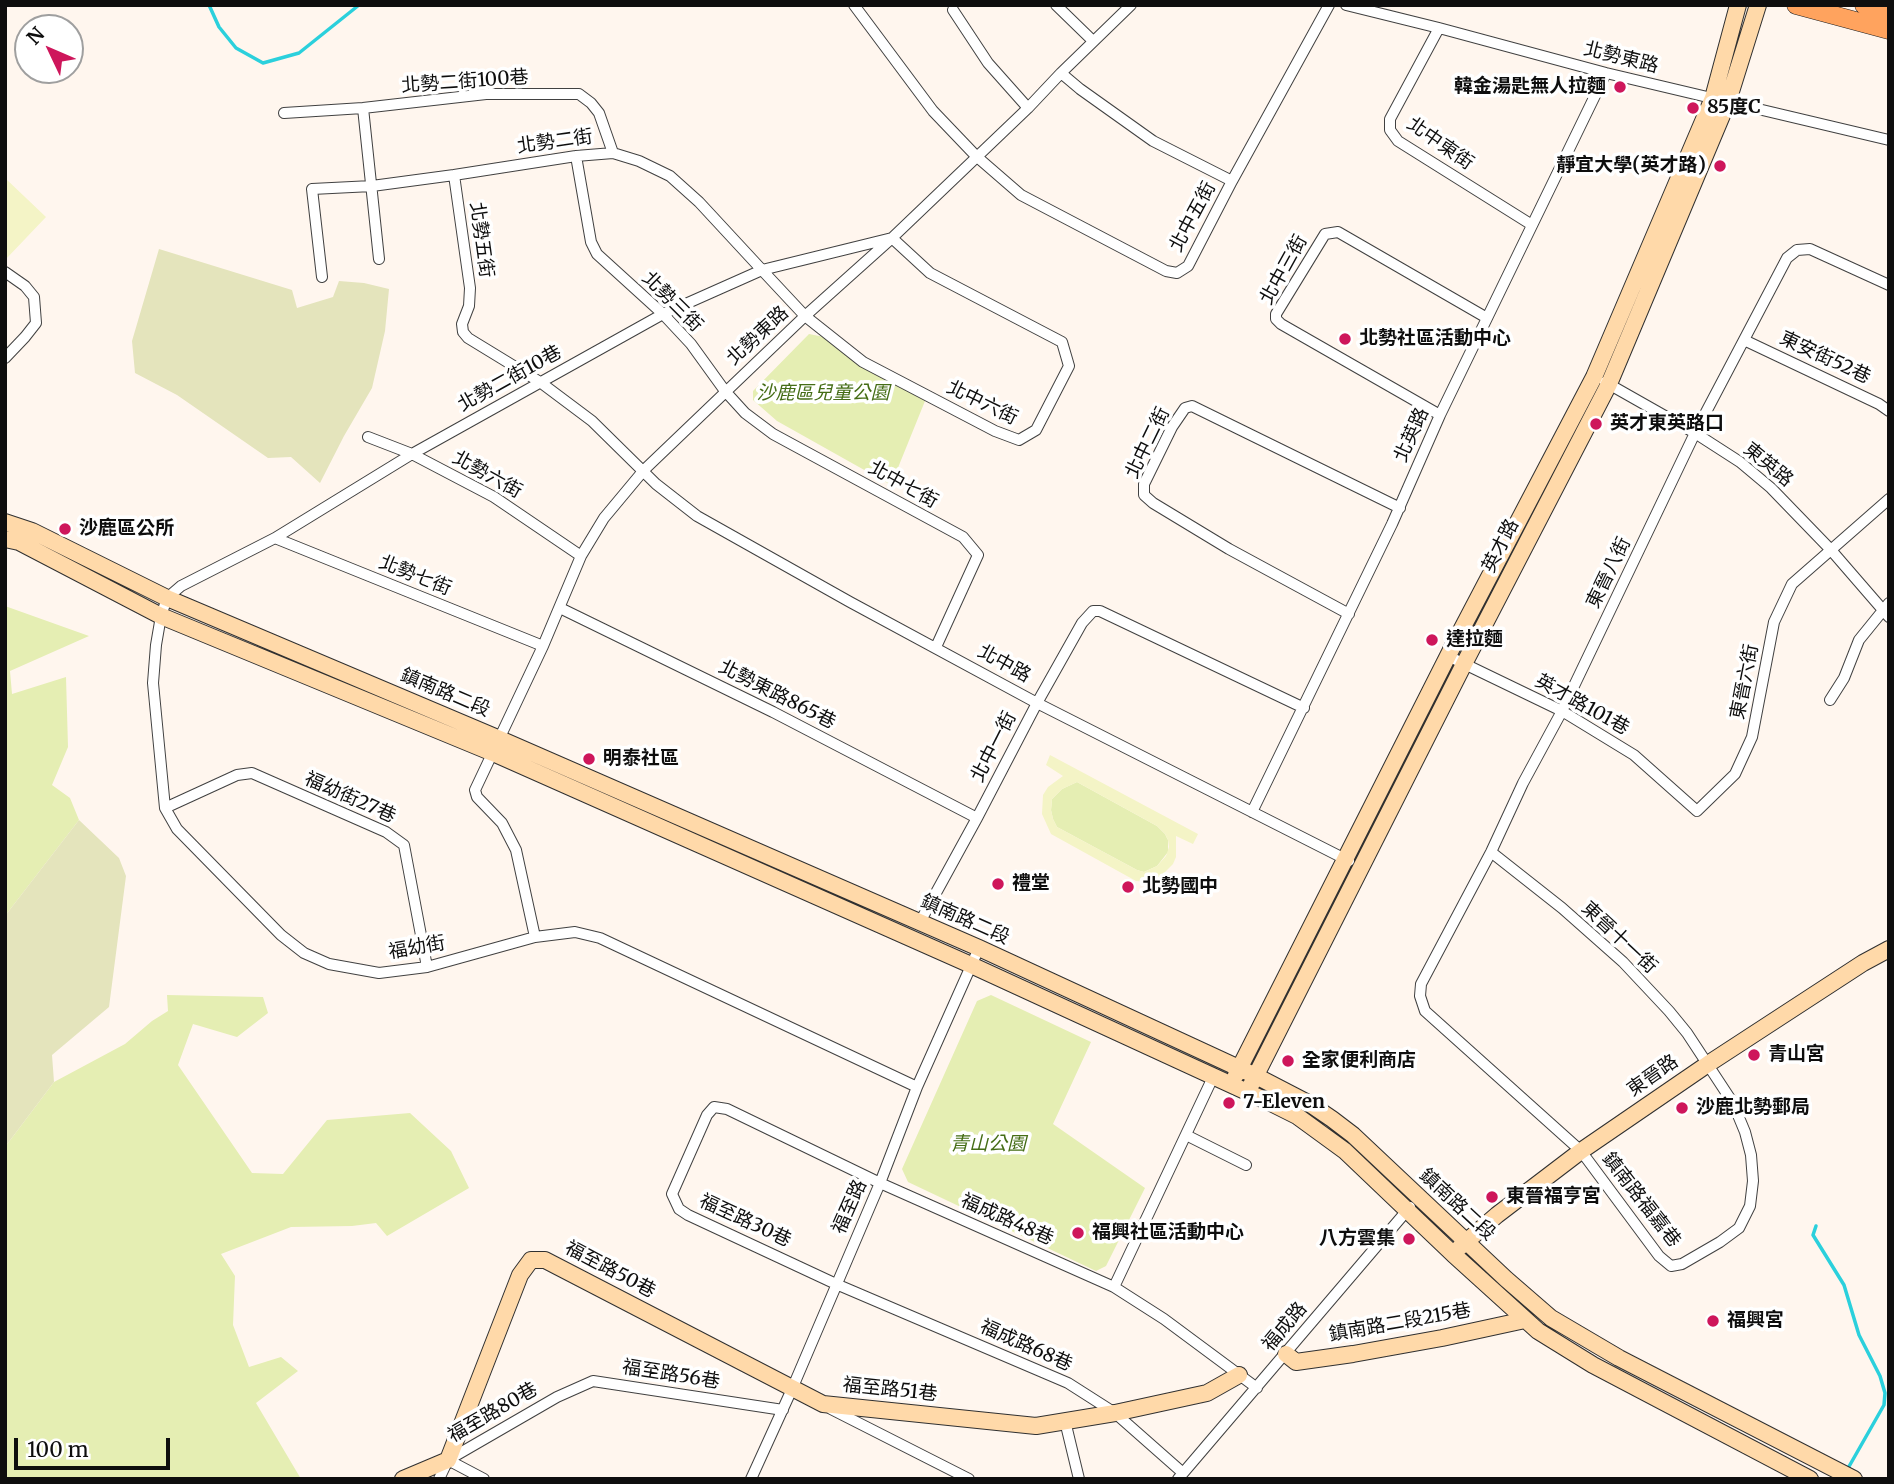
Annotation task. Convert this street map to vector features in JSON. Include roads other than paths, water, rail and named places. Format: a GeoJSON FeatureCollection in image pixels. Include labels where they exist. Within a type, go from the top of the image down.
{"type":"FeatureCollection","features":[{"type":"Feature","properties":{"kind":"main road"},"geometry":{"type":"LineString","coordinates":[[1796,5],[1889,30]]}},
{"type":"Feature","properties":{"kind":"main road"},"geometry":{"type":"LineString","coordinates":[[1864,5],[1889,12]]}},
{"type":"Feature","properties":{"kind":"street"},"geometry":{"type":"LineString","coordinates":[[854,5],[933,111],[976,156]]}},
{"type":"Feature","properties":{"kind":"street"},"geometry":{"type":"LineString","coordinates":[[1056,5],[1093,41]]}},
{"type":"Feature","properties":{"kind":"street","name":"北勢東路"},"geometry":{"type":"LineString","coordinates":[[535,937],[516,850],[502,824],[477,797],[475,790],[543,646],[581,556],[604,518],[644,470],[725,391],[892,238],[1131,5]]}},
{"type":"Feature","properties":{"kind":"street","name":"北中五街"},"geometry":{"type":"LineString","coordinates":[[976,156],[1021,195],[1166,271],[1177,273],[1188,266],[1329,5]]}},
{"type":"Feature","properties":{"kind":"street","name":"北勢東路"},"geometry":{"type":"LineString","coordinates":[[1346,5],[1606,73],[1889,140]]}},
{"type":"Feature","properties":{"kind":"street","name":"英才路"},"geometry":{"type":"LineString","coordinates":[[1721,99],[1738,5]]}},
{"type":"Feature","properties":{"kind":"street","name":"英才路"},"geometry":{"type":"LineString","coordinates":[[1248,1092],[1464,664],[1601,380],[1721,99],[1758,5]]}},
{"type":"Feature","properties":{"kind":"street"},"geometry":{"type":"LineString","coordinates":[[953,10],[988,63],[1028,108]]}},
{"type":"Feature","properties":{"kind":"street","name":"北中東街"},"geometry":{"type":"LineString","coordinates":[[1439,28],[1390,119],[1390,130],[1398,141],[1532,225]]}},
{"type":"Feature","properties":{"kind":"street"},"geometry":{"type":"LineString","coordinates":[[1061,73],[1153,141],[1232,181]]}},
{"type":"Feature","properties":{"kind":"street","name":"北英路"},"geometry":{"type":"LineString","coordinates":[[1252,812],[1400,508],[1440,415],[1606,73]]}},
{"type":"Feature","properties":{"kind":"street","name":"北勢二街100巷"},"geometry":{"type":"LineString","coordinates":[[285,113],[363,108],[486,94],[579,94],[599,113],[613,153]]}},
{"type":"Feature","properties":{"kind":"street"},"geometry":{"type":"LineString","coordinates":[[363,108],[379,259]]}},
{"type":"Feature","properties":{"kind":"street","name":"北勢二街"},"geometry":{"type":"LineString","coordinates":[[322,277],[312,190],[454,176],[576,156],[613,153],[670,176],[699,202],[805,316]]}},
{"type":"Feature","properties":{"kind":"street","name":"北勢三街"},"geometry":{"type":"LineString","coordinates":[[576,156],[591,242],[597,254],[663,314],[691,344],[725,391]]}},
{"type":"Feature","properties":{"kind":"street","name":"北勢五街"},"geometry":{"type":"LineString","coordinates":[[454,176],[470,288],[469,306],[462,324],[463,332],[468,338],[540,382],[592,421],[644,470]]}},
{"type":"Feature","properties":{"kind":"street","name":"北中三街"},"geometry":{"type":"LineString","coordinates":[[1440,415],[1281,324],[1276,319],[1276,314],[1325,234],[1338,232],[1487,318]]}},
{"type":"Feature","properties":{"kind":"street","name":"北勢二街10巷"},"geometry":{"type":"LineString","coordinates":[[167,598],[181,586],[275,538],[412,454],[663,314],[762,270],[892,238]]}},
{"type":"Feature","properties":{"kind":"street","name":"北中六街"},"geometry":{"type":"LineString","coordinates":[[805,316],[863,362],[995,431],[1019,440],[1036,430],[1069,366],[1062,341],[930,274],[892,238]]}},
{"type":"Feature","properties":{"kind":"street","name":"東晉八街"},"geometry":{"type":"LineString","coordinates":[[1581,1151],[1432,1018],[1419,996],[1421,984],[1562,711],[1695,433],[1787,258],[1797,250],[1810,249],[1889,285]]}},
{"type":"Feature","properties":{"kind":"street"},"geometry":{"type":"LineString","coordinates":[[5,272],[25,286],[34,297],[36,323],[5,358]]}},
{"type":"Feature","properties":{"kind":"street","name":"東安街52巷"},"geometry":{"type":"LineString","coordinates":[[1744,340],[1889,411]]}},
{"type":"Feature","properties":{"kind":"street","name":"英才路"},"geometry":{"type":"LineString","coordinates":[[1232,1084],[1448,656],[1601,380]]}},
{"type":"Feature","properties":{"kind":"street","name":"東英路"},"geometry":{"type":"LineString","coordinates":[[1601,380],[1695,433],[1772,488],[1887,610]]}},
{"type":"Feature","properties":{"kind":"street","name":"北中七街"},"geometry":{"type":"LineString","coordinates":[[725,391],[745,413],[773,433],[962,537],[978,555],[936,647]]}},
{"type":"Feature","properties":{"kind":"street","name":"北中二街"},"geometry":{"type":"LineString","coordinates":[[1349,614],[1229,549],[1153,503],[1144,495],[1144,484],[1149,473],[1172,427],[1185,408],[1192,406],[1400,508]]}},
{"type":"Feature","properties":{"kind":"street","name":"北勢六街"},"geometry":{"type":"LineString","coordinates":[[368,437],[412,454],[494,497],[581,556]]}},
{"type":"Feature","properties":{"kind":"street","name":"北中路"},"geometry":{"type":"LineString","coordinates":[[644,470],[656,484],[697,516],[850,602],[1037,703],[1361,867]]}},
{"type":"Feature","properties":{"kind":"street"},"geometry":{"type":"LineString","coordinates":[[1831,550],[1889,499]]}},
{"type":"Feature","properties":{"kind":"street","name":"鎮南路二段"},"geometry":{"type":"LineString","coordinates":[[5,522],[32,531],[167,598],[1214,1075],[1297,1116],[1345,1151],[1538,1331],[1592,1365],[1810,1479]]}},
{"type":"Feature","properties":{"kind":"street","name":"鎮南路二段"},"geometry":{"type":"LineString","coordinates":[[5,538],[19,542],[161,615],[496,746],[920,922],[1256,1076],[1310,1104],[1353,1135],[1550,1318],[1641,1370],[1848,1476]]}},
{"type":"Feature","properties":{"kind":"street","name":"北勢七街"},"geometry":{"type":"LineString","coordinates":[[275,538],[543,646]]}},
{"type":"Feature","properties":{"kind":"street","name":"東晉六街"},"geometry":{"type":"LineString","coordinates":[[1688,803],[1697,811],[1735,774],[1752,737],[1774,622],[1792,584],[1831,550]]}},
{"type":"Feature","properties":{"kind":"street","name":"福幼街"},"geometry":{"type":"LineString","coordinates":[[167,598],[156,645],[153,683],[166,808],[177,829],[281,935],[304,953],[329,964],[379,973],[427,967],[535,937],[575,932],[600,938],[917,1087]]}},
{"type":"Feature","properties":{"kind":"street","name":"北勢東路865巷"},"geometry":{"type":"LineString","coordinates":[[560,608],[773,712],[977,818]]}},
{"type":"Feature","properties":{"kind":"street"},"geometry":{"type":"LineString","coordinates":[[1830,700],[1844,678],[1859,640],[1887,610]]}},
{"type":"Feature","properties":{"kind":"street","name":"北中一街"},"geometry":{"type":"LineString","coordinates":[[920,922],[1037,703],[1082,623],[1093,611],[1100,611],[1304,708]]}},
{"type":"Feature","properties":{"kind":"street","name":"英才路101巷"},"geometry":{"type":"LineString","coordinates":[[1448,656],[1562,711],[1634,755],[1688,803]]}},
{"type":"Feature","properties":{"kind":"street","name":"福幼街27巷"},"geometry":{"type":"LineString","coordinates":[[166,808],[237,775],[252,774],[386,832],[404,845],[427,967]]}},
{"type":"Feature","properties":{"kind":"street","name":"東晉十一街"},"geometry":{"type":"LineString","coordinates":[[1491,852],[1562,908],[1623,962],[1669,1011],[1708,1064]]}},
{"type":"Feature","properties":{"kind":"street","name":"福至路"},"geometry":{"type":"LineString","coordinates":[[751,1479],[792,1390],[880,1183],[917,1087],[979,948]]}},
{"type":"Feature","properties":{"kind":"street","name":"東晉路"},"geometry":{"type":"LineString","coordinates":[[1453,1254],[1497,1215],[1581,1151],[1708,1064],[1863,963],[1889,949]]}},
{"type":"Feature","properties":{"kind":"street","name":"鎮南路福嘉巷"},"geometry":{"type":"LineString","coordinates":[[1581,1151],[1659,1256],[1671,1266],[1682,1264],[1720,1242],[1739,1228],[1750,1206],[1753,1181],[1751,1155],[1745,1132],[1733,1103],[1708,1064]]}},
{"type":"Feature","properties":{"kind":"street"},"geometry":{"type":"LineString","coordinates":[[1115,1287],[1214,1075]]}},
{"type":"Feature","properties":{"kind":"street","name":"福至路30巷"},"geometry":{"type":"LineString","coordinates":[[836,1284],[679,1209],[672,1194],[694,1141],[714,1107],[727,1109],[880,1183]]}},
{"type":"Feature","properties":{"kind":"street"},"geometry":{"type":"LineString","coordinates":[[1186,1135],[1246,1166]]}},
{"type":"Feature","properties":{"kind":"street","name":"福成路48巷"},"geometry":{"type":"LineString","coordinates":[[880,1183],[1115,1287],[1164,1319],[1256,1388]]}},
{"type":"Feature","properties":{"kind":"street","name":"福成路"},"geometry":{"type":"LineString","coordinates":[[1181,1476],[1418,1198]]}},
{"type":"Feature","properties":{"kind":"street","name":"福至路50巷"},"geometry":{"type":"LineString","coordinates":[[447,1460],[520,1275],[531,1260],[545,1260],[823,1404]]}},
{"type":"Feature","properties":{"kind":"street","name":"福成路68巷"},"geometry":{"type":"LineString","coordinates":[[836,1284],[1068,1383],[1115,1413],[1181,1476]]}},
{"type":"Feature","properties":{"kind":"street","name":"鎮南路二段215巷"},"geometry":{"type":"LineString","coordinates":[[1286,1354],[1296,1362],[1342,1356],[1525,1320]]}},
{"type":"Feature","properties":{"kind":"street","name":"福至路51巷"},"geometry":{"type":"LineString","coordinates":[[823,1404],[1037,1426],[1208,1393],[1239,1375]]}},
{"type":"Feature","properties":{"kind":"street","name":"福至路56巷"},"geometry":{"type":"LineString","coordinates":[[557,1397],[593,1381],[783,1410]]}},
{"type":"Feature","properties":{"kind":"street","name":"福至路80巷"},"geometry":{"type":"LineString","coordinates":[[447,1460],[557,1397]]}},
{"type":"Feature","properties":{"kind":"street","name":"福至路51巷"},"geometry":{"type":"LineString","coordinates":[[823,1404],[969,1479]]}},
{"type":"Feature","properties":{"kind":"street"},"geometry":{"type":"LineString","coordinates":[[1065,1421],[1079,1479]]}},
{"type":"Feature","properties":{"kind":"street"},"geometry":{"type":"LineString","coordinates":[[403,1479],[447,1460]]}},
{"type":"Feature","properties":{"kind":"street"},"geometry":{"type":"LineString","coordinates":[[439,1479],[447,1460]]}},
{"type":"Feature","properties":{"kind":"street"},"geometry":{"type":"LineString","coordinates":[[447,1460],[484,1479]]}},
{"type":"Feature","properties":{"kind":"waterway"},"geometry":{"type":"LineString","coordinates":[[209,5],[219,27],[236,48],[263,63],[299,53],[359,5]]}},
{"type":"Feature","properties":{"kind":"waterway"},"geometry":{"type":"LineString","coordinates":[[1816,1226],[1813,1235],[1844,1285],[1859,1335],[1880,1376],[1885,1393],[1884,1405],[1847,1470]]}},
{"type":"Feature","properties":{"kind":"place","name":"韓金湯匙無人拉麵"},"geometry":{"type":"Point","coordinates":[1620,87]}},
{"type":"Feature","properties":{"kind":"place","name":"85度C"},"geometry":{"type":"Point","coordinates":[1693,108]}},
{"type":"Feature","properties":{"kind":"place","name":"靜宜大學(英才路)"},"geometry":{"type":"Point","coordinates":[1720,166]}},
{"type":"Feature","properties":{"kind":"place","name":"北勢社區活動中心"},"geometry":{"type":"Point","coordinates":[1345,339]}},
{"type":"Feature","properties":{"kind":"place","name":"英才東英路口"},"geometry":{"type":"Point","coordinates":[1596,424]}},
{"type":"Feature","properties":{"kind":"place","name":"沙鹿區公所"},"geometry":{"type":"Point","coordinates":[65,529]}},
{"type":"Feature","properties":{"kind":"place","name":"達拉麵"},"geometry":{"type":"Point","coordinates":[1432,640]}},
{"type":"Feature","properties":{"kind":"place","name":"明泰社區"},"geometry":{"type":"Point","coordinates":[589,759]}},
{"type":"Feature","properties":{"kind":"place","name":"禮堂"},"geometry":{"type":"Point","coordinates":[998,884]}},
{"type":"Feature","properties":{"kind":"place","name":"北勢國中"},"geometry":{"type":"Point","coordinates":[1128,887]}},
{"type":"Feature","properties":{"kind":"place","name":"青山宮"},"geometry":{"type":"Point","coordinates":[1754,1055]}},
{"type":"Feature","properties":{"kind":"place","name":"全家便利商店"},"geometry":{"type":"Point","coordinates":[1288,1061]}},
{"type":"Feature","properties":{"kind":"place","name":"7-Eleven"},"geometry":{"type":"Point","coordinates":[1229,1103]}},
{"type":"Feature","properties":{"kind":"place","name":"沙鹿北勢郵局"},"geometry":{"type":"Point","coordinates":[1682,1108]}},
{"type":"Feature","properties":{"kind":"place","name":"東晉福亨宮"},"geometry":{"type":"Point","coordinates":[1492,1197]}},
{"type":"Feature","properties":{"kind":"place","name":"福興社區活動中心"},"geometry":{"type":"Point","coordinates":[1078,1233]}},
{"type":"Feature","properties":{"kind":"place","name":"八方雲集"},"geometry":{"type":"Point","coordinates":[1409,1239]}},
{"type":"Feature","properties":{"kind":"place","name":"福興宮"},"geometry":{"type":"Point","coordinates":[1713,1321]}},
{"type":"Feature","properties":{"kind":"park label","name":"沙鹿區兒童公園"},"geometry":{"type":"Point","coordinates":[823,394]}},
{"type":"Feature","properties":{"kind":"park label","name":"青山公園"},"geometry":{"type":"Point","coordinates":[988,1145]}}]}
